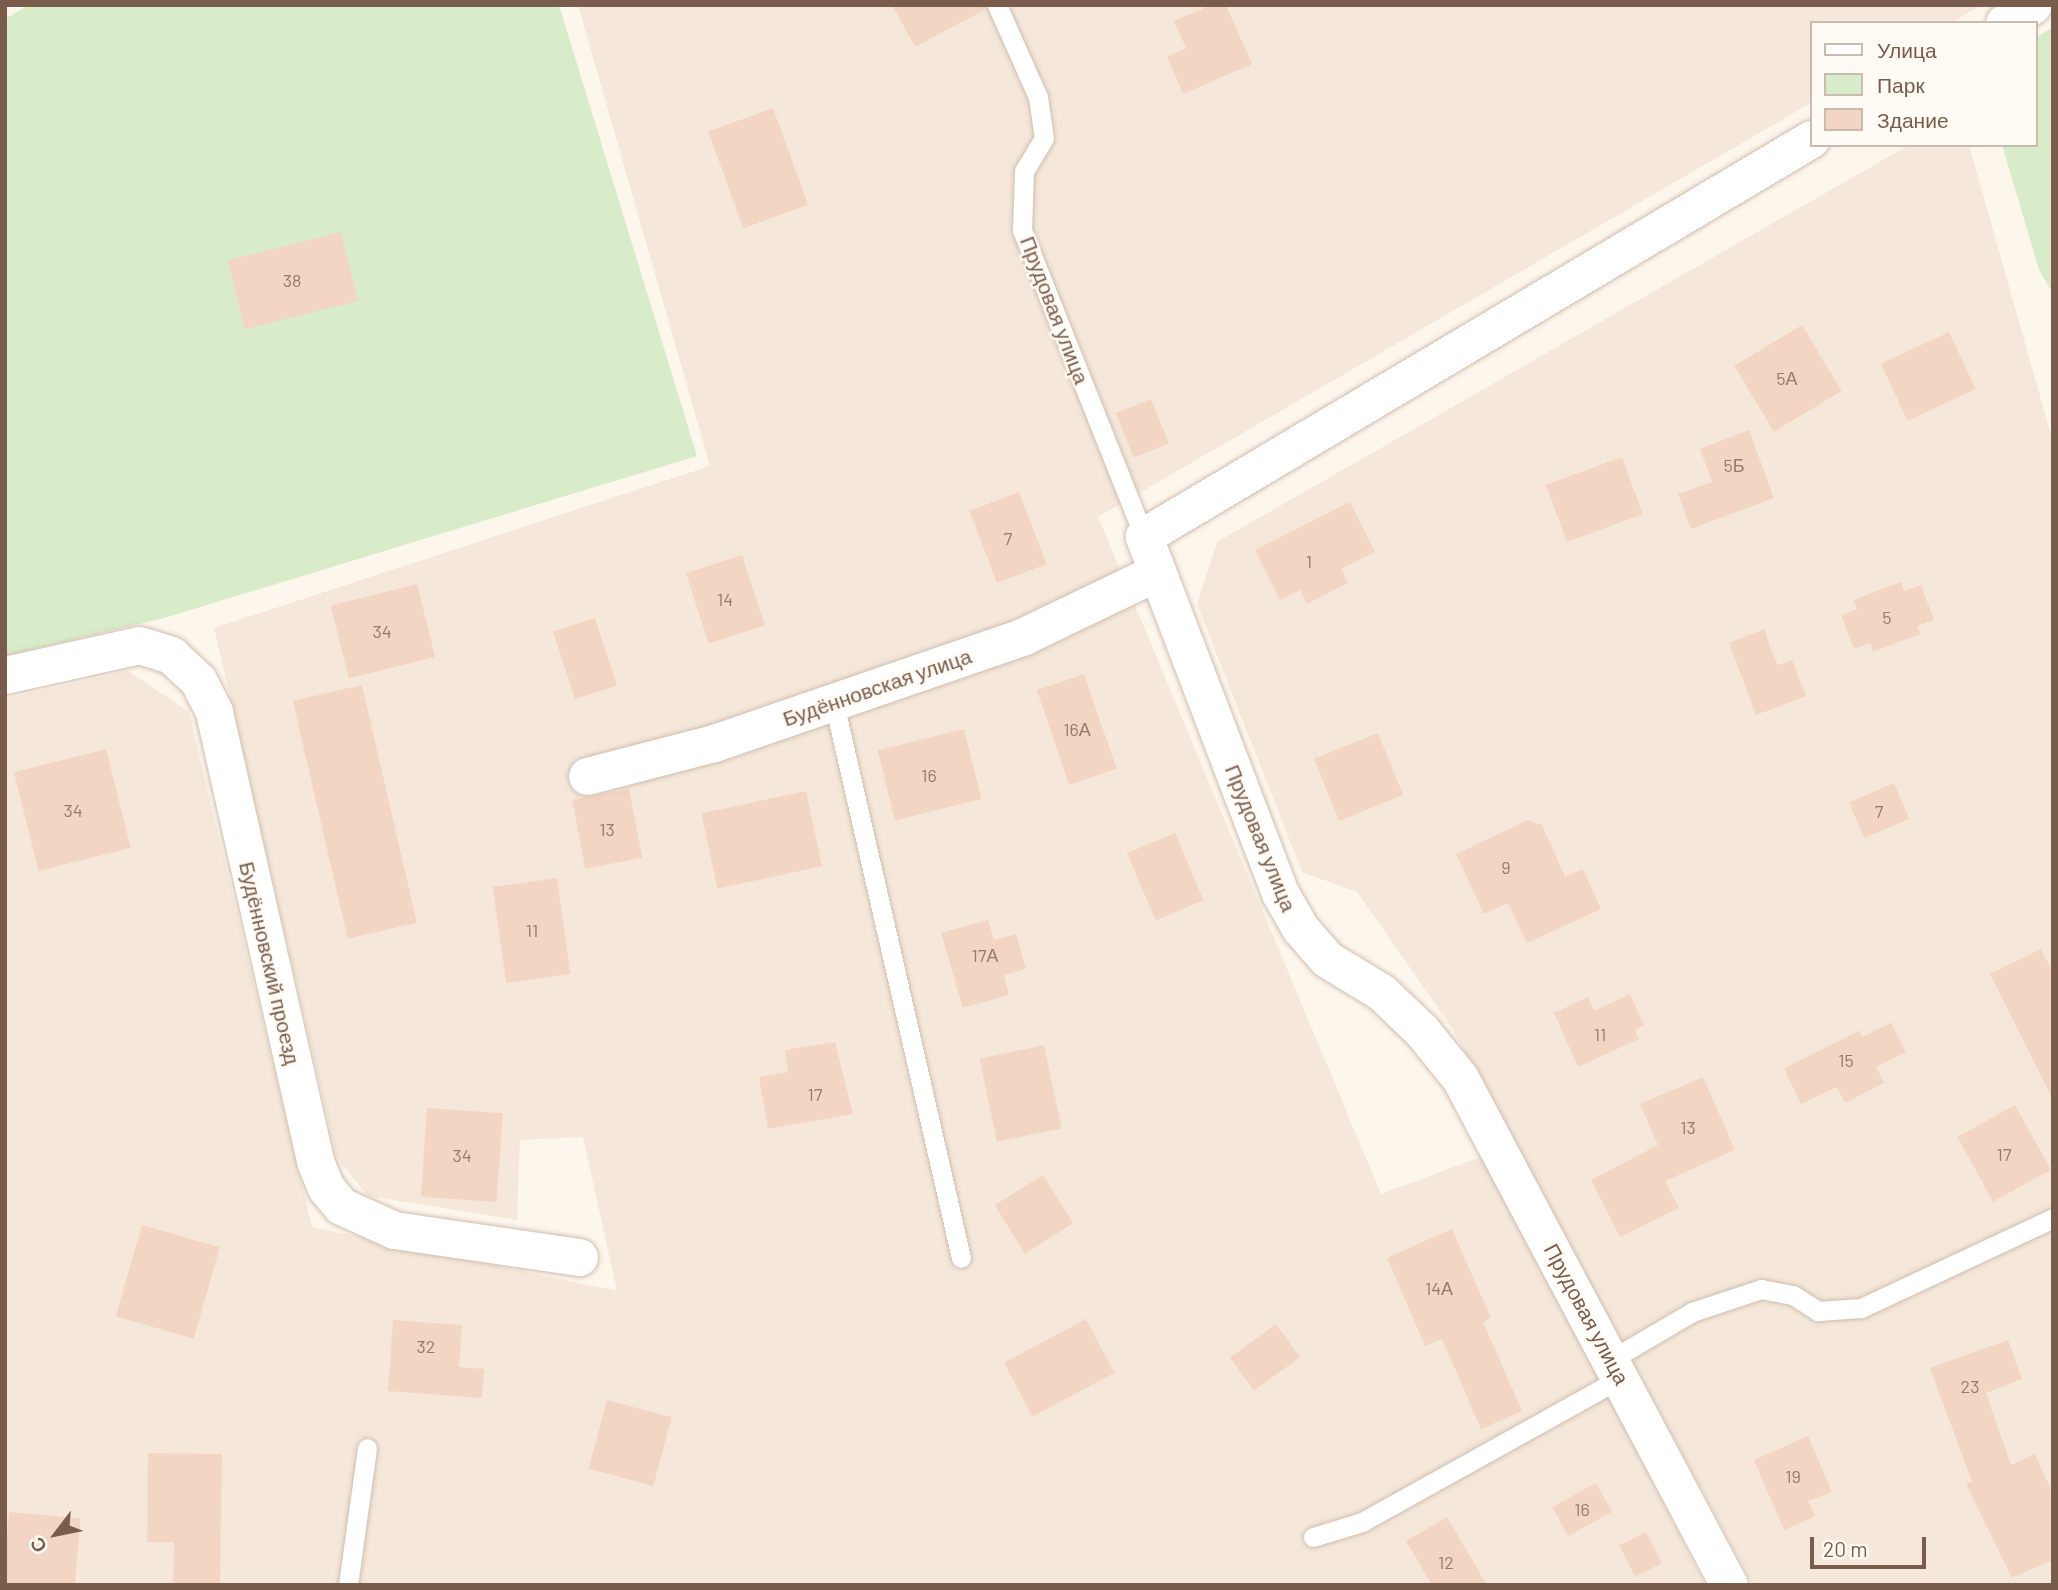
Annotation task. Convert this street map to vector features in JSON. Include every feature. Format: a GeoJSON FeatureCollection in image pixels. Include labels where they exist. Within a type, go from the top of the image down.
{"type":"FeatureCollection","features":[{"type":"Feature","properties":{"kind":"street"},"geometry":{"type":"LineString","coordinates":[[2007,21],[2034,5]]}},
{"type":"Feature","properties":{"kind":"street"},"geometry":{"type":"LineString","coordinates":[[1144,536],[1810,140]]}},
{"type":"Feature","properties":{"kind":"street","name":"Прудовая улица"},"geometry":{"type":"LineString","coordinates":[[1144,536],[1280,893],[1300,929],[1326,959],[1381,992],[1422,1031],[1460,1078],[1617,1368],[1729,1585]]}},
{"type":"Feature","properties":{"kind":"street","name":"Будённовская улица"},"geometry":{"type":"LineString","coordinates":[[587,776],[714,743],[1024,636],[1157,572]]}},
{"type":"Feature","properties":{"kind":"street","name":"Будённовский проезд"},"geometry":{"type":"LineString","coordinates":[[5,675],[139,645],[171,654],[198,680],[214,712],[315,1161],[326,1188],[341,1206],[394,1230],[579,1257]]}},
{"type":"Feature","properties":{"kind":"lane","name":"Прудовая улица"},"geometry":{"type":"LineString","coordinates":[[997,5],[1038,97],[1044,138],[1024,172],[1022,230],[1144,536]]}},
{"type":"Feature","properties":{"kind":"lane"},"geometry":{"type":"LineString","coordinates":[[834,703],[961,1258]]}},
{"type":"Feature","properties":{"kind":"lane"},"geometry":{"type":"LineString","coordinates":[[1313,1536],[1362,1522],[1617,1368],[1692,1312],[1761,1289],[1793,1295],[1818,1311],[1861,1308],[2053,1218]]}},
{"type":"Feature","properties":{"kind":"lane"},"geometry":{"type":"LineString","coordinates":[[348,1585],[367,1448]]}},
{"type":"Feature","properties":{"kind":"shaded area"},"geometry":{"type":"Polygon","coordinates":[[[578,5],[1981,5],[1954,21],[1810,21],[1810,104],[1098,517],[1381,1194],[1486,1155],[1705,1585],[5,1585],[5,699],[128,671],[189,712],[312,1227],[617,1291],[583,1137],[520,1140],[517,1220],[368,1196],[337,1158],[214,628],[710,466],[578,5]]]}},
{"type":"Feature","properties":{"kind":"shaded area"},"geometry":{"type":"Polygon","coordinates":[[[1906,147],[1970,147],[2053,442],[2053,1585],[1753,1585],[1452,1028],[1357,892],[1302,872],[1197,604],[1217,542],[1906,147]]]}},
{"type":"Feature","properties":{"kind":"green space"},"geometry":{"type":"Polygon","coordinates":[[[29,5],[559,5],[697,456],[164,618],[5,656],[5,19],[29,5]]]}},
{"type":"Feature","properties":{"kind":"green space"},"geometry":{"type":"Polygon","coordinates":[[[2053,27],[2053,294],[2039,270],[2003,147],[2037,147],[2037,37],[2053,27]]]}},
{"type":"Feature","properties":{"kind":"building"},"geometry":{"type":"Polygon","coordinates":[[[892,5],[985,5],[986,9],[915,47],[892,5]]]}},
{"type":"Feature","properties":{"kind":"building"},"geometry":{"type":"Polygon","coordinates":[[[1211,5],[1226,5],[1252,64],[1183,94],[1167,57],[1186,48],[1174,21],[1211,5]]]}},
{"type":"Feature","properties":{"kind":"building"},"geometry":{"type":"Polygon","coordinates":[[[773,108],[808,205],[743,228],[708,132],[773,108]]]}},
{"type":"Feature","properties":{"kind":"building"},"geometry":{"type":"Polygon","coordinates":[[[341,232],[358,301],[245,329],[227,260],[341,232]]]}},
{"type":"Feature","properties":{"kind":"building"},"geometry":{"type":"Polygon","coordinates":[[[1802,325],[1842,391],[1774,432],[1734,366],[1802,325]]]}},
{"type":"Feature","properties":{"kind":"building"},"geometry":{"type":"Polygon","coordinates":[[[1949,332],[1976,389],[1908,421],[1881,364],[1949,332]]]}},
{"type":"Feature","properties":{"kind":"building"},"geometry":{"type":"Polygon","coordinates":[[[1151,399],[1169,444],[1134,458],[1116,413],[1151,399]]]}},
{"type":"Feature","properties":{"kind":"building"},"geometry":{"type":"Polygon","coordinates":[[[1749,430],[1774,498],[1691,529],[1678,494],[1712,482],[1700,449],[1749,430]]]}},
{"type":"Feature","properties":{"kind":"building"},"geometry":{"type":"Polygon","coordinates":[[[1622,457],[1643,514],[1567,542],[1546,485],[1622,457]]]}},
{"type":"Feature","properties":{"kind":"building"},"geometry":{"type":"Polygon","coordinates":[[[1019,492],[1047,564],[997,583],[970,511],[1019,492]]]}},
{"type":"Feature","properties":{"kind":"building"},"geometry":{"type":"Polygon","coordinates":[[[1350,502],[1375,552],[1341,569],[1348,583],[1307,604],[1300,590],[1280,600],[1255,550],[1350,502]]]}},
{"type":"Feature","properties":{"kind":"building"},"geometry":{"type":"Polygon","coordinates":[[[742,555],[765,625],[709,644],[686,573],[742,555]]]}},
{"type":"Feature","properties":{"kind":"building"},"geometry":{"type":"Polygon","coordinates":[[[1901,582],[1904,591],[1921,585],[1934,620],[1917,626],[1920,634],[1873,652],[1870,643],[1854,649],[1841,615],[1857,609],[1853,600],[1901,582]]]}},
{"type":"Feature","properties":{"kind":"building"},"geometry":{"type":"Polygon","coordinates":[[[417,584],[435,657],[349,678],[331,606],[417,584]]]}},
{"type":"Feature","properties":{"kind":"building"},"geometry":{"type":"Polygon","coordinates":[[[595,618],[617,686],[575,699],[553,632],[595,618]]]}},
{"type":"Feature","properties":{"kind":"building"},"geometry":{"type":"Polygon","coordinates":[[[1764,629],[1777,665],[1792,660],[1806,696],[1756,715],[1729,643],[1764,629]]]}},
{"type":"Feature","properties":{"kind":"building"},"geometry":{"type":"Polygon","coordinates":[[[1084,674],[1117,769],[1069,785],[1037,690],[1084,674]]]}},
{"type":"Feature","properties":{"kind":"building"},"geometry":{"type":"Polygon","coordinates":[[[362,685],[417,923],[348,939],[293,701],[362,685]]]}},
{"type":"Feature","properties":{"kind":"building"},"geometry":{"type":"Polygon","coordinates":[[[964,729],[981,799],[895,820],[878,751],[964,729]]]}},
{"type":"Feature","properties":{"kind":"building"},"geometry":{"type":"Polygon","coordinates":[[[1378,733],[1403,795],[1339,821],[1314,759],[1378,733]]]}},
{"type":"Feature","properties":{"kind":"building"},"geometry":{"type":"Polygon","coordinates":[[[106,749],[131,848],[38,871],[14,772],[106,749]]]}},
{"type":"Feature","properties":{"kind":"building"},"geometry":{"type":"Polygon","coordinates":[[[1894,783],[1909,819],[1864,838],[1849,802],[1894,783]]]}},
{"type":"Feature","properties":{"kind":"building"},"geometry":{"type":"Polygon","coordinates":[[[629,789],[642,858],[585,869],[572,800],[629,789]]]}},
{"type":"Feature","properties":{"kind":"building"},"geometry":{"type":"Polygon","coordinates":[[[806,791],[822,866],[717,889],[701,813],[806,791]]]}},
{"type":"Feature","properties":{"kind":"building"},"geometry":{"type":"Polygon","coordinates":[[[1528,820],[1542,825],[1565,877],[1583,869],[1601,909],[1527,943],[1508,903],[1484,914],[1456,854],[1528,820]]]}},
{"type":"Feature","properties":{"kind":"building"},"geometry":{"type":"Polygon","coordinates":[[[1175,833],[1204,900],[1156,921],[1127,853],[1175,833]]]}},
{"type":"Feature","properties":{"kind":"building"},"geometry":{"type":"Polygon","coordinates":[[[557,878],[570,974],[506,983],[493,887],[557,878]]]}},
{"type":"Feature","properties":{"kind":"building"},"geometry":{"type":"Polygon","coordinates":[[[988,920],[994,940],[1016,934],[1026,969],[1004,975],[1009,995],[963,1008],[941,933],[988,920]]]}},
{"type":"Feature","properties":{"kind":"building"},"geometry":{"type":"Polygon","coordinates":[[[2041,949],[2053,973],[2053,1100],[1990,974],[2041,949]]]}},
{"type":"Feature","properties":{"kind":"building"},"geometry":{"type":"Polygon","coordinates":[[[1630,994],[1644,1025],[1635,1030],[1639,1039],[1578,1067],[1554,1013],[1588,997],[1594,1011],[1630,994]]]}},
{"type":"Feature","properties":{"kind":"building"},"geometry":{"type":"Polygon","coordinates":[[[1891,1023],[1906,1052],[1876,1067],[1884,1083],[1845,1103],[1837,1087],[1801,1104],[1784,1068],[1859,1031],[1862,1037],[1891,1023]]]}},
{"type":"Feature","properties":{"kind":"building"},"geometry":{"type":"Polygon","coordinates":[[[835,1042],[853,1114],[768,1129],[759,1077],[788,1072],[785,1050],[835,1042]]]}},
{"type":"Feature","properties":{"kind":"building"},"geometry":{"type":"Polygon","coordinates":[[[1044,1045],[1062,1128],[997,1142],[979,1059],[1044,1045]]]}},
{"type":"Feature","properties":{"kind":"building"},"geometry":{"type":"Polygon","coordinates":[[[1703,1077],[1735,1150],[1665,1181],[1679,1208],[1620,1237],[1591,1180],[1658,1145],[1640,1104],[1703,1077]]]}},
{"type":"Feature","properties":{"kind":"building"},"geometry":{"type":"Polygon","coordinates":[[[2015,1105],[2051,1170],[1993,1202],[1957,1137],[2015,1105]]]}},
{"type":"Feature","properties":{"kind":"building"},"geometry":{"type":"Polygon","coordinates":[[[427,1108],[503,1113],[497,1202],[421,1197],[427,1108]]]}},
{"type":"Feature","properties":{"kind":"building"},"geometry":{"type":"Polygon","coordinates":[[[1043,1175],[1073,1223],[1025,1254],[995,1205],[1043,1175]]]}},
{"type":"Feature","properties":{"kind":"building"},"geometry":{"type":"Polygon","coordinates":[[[142,1225],[220,1247],[194,1339],[116,1316],[142,1225]]]}},
{"type":"Feature","properties":{"kind":"building"},"geometry":{"type":"Polygon","coordinates":[[[1452,1229],[1491,1318],[1483,1322],[1522,1411],[1481,1429],[1442,1339],[1425,1346],[1387,1258],[1452,1229]]]}},
{"type":"Feature","properties":{"kind":"building"},"geometry":{"type":"Polygon","coordinates":[[[1086,1319],[1115,1373],[1033,1417],[1004,1363],[1086,1319]]]}},
{"type":"Feature","properties":{"kind":"building"},"geometry":{"type":"Polygon","coordinates":[[[393,1320],[462,1325],[459,1367],[484,1369],[482,1398],[388,1391],[393,1320]]]}},
{"type":"Feature","properties":{"kind":"building"},"geometry":{"type":"Polygon","coordinates":[[[1276,1324],[1300,1357],[1254,1391],[1230,1358],[1276,1324]]]}},
{"type":"Feature","properties":{"kind":"building"},"geometry":{"type":"Polygon","coordinates":[[[2008,1340],[2022,1379],[1986,1393],[2011,1465],[2035,1454],[2053,1494],[2053,1560],[2012,1578],[1966,1484],[1972,1482],[1930,1368],[2008,1340]]]}},
{"type":"Feature","properties":{"kind":"building"},"geometry":{"type":"Polygon","coordinates":[[[607,1400],[672,1417],[653,1486],[589,1469],[607,1400]]]}},
{"type":"Feature","properties":{"kind":"building"},"geometry":{"type":"Polygon","coordinates":[[[1808,1436],[1832,1492],[1808,1501],[1815,1516],[1784,1530],[1754,1460],[1808,1436]]]}},
{"type":"Feature","properties":{"kind":"building"},"geometry":{"type":"Polygon","coordinates":[[[148,1453],[222,1454],[220,1585],[173,1585],[174,1542],[147,1542],[148,1453]]]}},
{"type":"Feature","properties":{"kind":"building"},"geometry":{"type":"Polygon","coordinates":[[[1596,1483],[1612,1512],[1568,1536],[1552,1507],[1596,1483]]]}},
{"type":"Feature","properties":{"kind":"building"},"geometry":{"type":"Polygon","coordinates":[[[9,1512],[81,1518],[75,1585],[5,1585],[9,1512]]]}},
{"type":"Feature","properties":{"kind":"building"},"geometry":{"type":"Polygon","coordinates":[[[1447,1517],[1487,1585],[1432,1585],[1406,1541],[1447,1517]]]}},
{"type":"Feature","properties":{"kind":"building"},"geometry":{"type":"Polygon","coordinates":[[[1646,1532],[1662,1563],[1635,1577],[1619,1546],[1646,1532]]]}}]}
